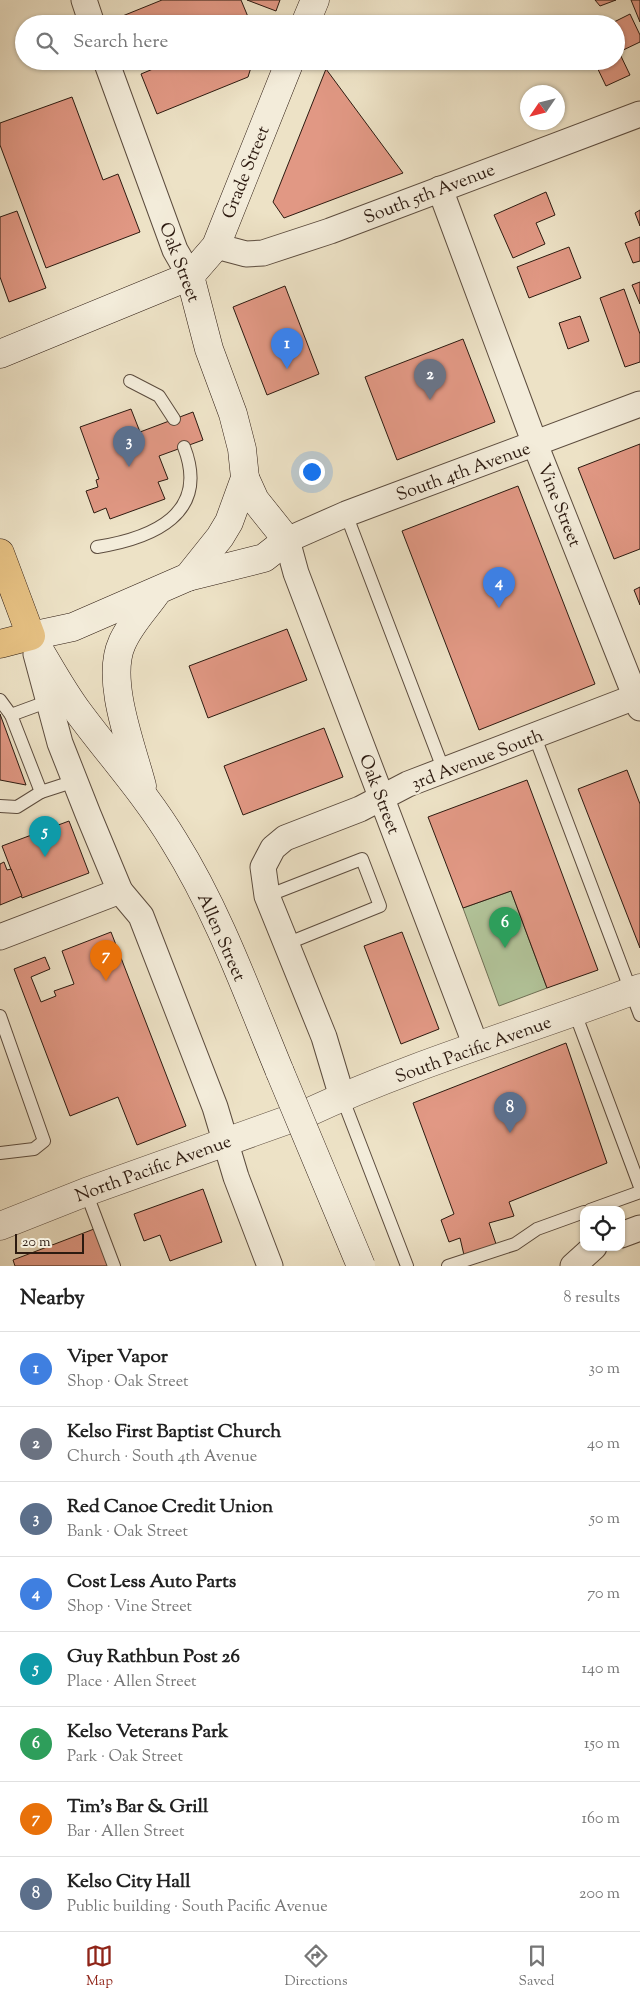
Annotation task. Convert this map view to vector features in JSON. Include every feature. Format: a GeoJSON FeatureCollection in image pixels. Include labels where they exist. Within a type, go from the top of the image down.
{"type":"FeatureCollection","features":[{"type":"Feature","properties":{"kind":"main road"},"geometry":{"type":"LineString","coordinates":[[309,15],[315,0]]}},
{"type":"Feature","properties":{"kind":"main road","name":"Grade Street"},"geometry":{"type":"LineString","coordinates":[[190,276],[216,246],[286,70]]}},
{"type":"Feature","properties":{"kind":"main road"},"geometry":{"type":"LineString","coordinates":[[0,354],[190,276]]}},
{"type":"Feature","properties":{"kind":"main road","name":"Oak Street"},"geometry":{"type":"LineString","coordinates":[[188,577],[229,522],[245,478],[240,440],[208,349],[190,276]]}},
{"type":"Feature","properties":{"kind":"main road"},"geometry":{"type":"LineString","coordinates":[[0,644],[74,626],[188,577],[264,558],[287,540],[255,500],[245,478]]}},
{"type":"Feature","properties":{"kind":"main road","name":"Allen Street"},"geometry":{"type":"LineString","coordinates":[[0,553],[31,636],[78,713],[146,799],[174,841],[200,887],[361,1266]]}},
{"type":"Feature","properties":{"kind":"main road"},"geometry":{"type":"LineString","coordinates":[[146,799],[117,693],[116,666],[122,643],[158,591]]}},
{"type":"Feature","properties":{"kind":"main road","name":"South Pacific Avenue"},"geometry":{"type":"LineString","coordinates":[[308,1113],[342,1097],[476,1046],[574,1013],[637,998]]}},
{"type":"Feature","properties":{"kind":"main road","name":"North Pacific Avenue"},"geometry":{"type":"LineString","coordinates":[[0,1226],[86,1192],[308,1113]]}},
{"type":"Feature","properties":{"kind":"street"},"geometry":{"type":"LineString","coordinates":[[84,0],[89,15]]}},
{"type":"Feature","properties":{"kind":"street","name":"Oak Street"},"geometry":{"type":"LineString","coordinates":[[109,70],[175,250],[190,276]]}},
{"type":"Feature","properties":{"kind":"street","name":"South 5th Avenue"},"geometry":{"type":"LineString","coordinates":[[216,246],[246,254],[263,253],[330,231],[640,114]]}},
{"type":"Feature","properties":{"kind":"street","name":"Vine Street"},"geometry":{"type":"LineString","coordinates":[[440,190],[535,444],[639,700]]}},
{"type":"Feature","properties":{"kind":"street","name":"South 4th Avenue"},"geometry":{"type":"LineString","coordinates":[[287,540],[346,514],[640,404]]}},
{"type":"Feature","properties":{"kind":"street","name":"Oak Street"},"geometry":{"type":"LineString","coordinates":[[287,540],[296,573],[476,1046]]}},
{"type":"Feature","properties":{"kind":"street","name":"Allen Street"},"geometry":{"type":"LineString","coordinates":[[31,636],[60,743],[120,891],[141,916],[215,1107],[236,1177],[270,1266]]}},
{"type":"Feature","properties":{"kind":"street","name":"3rd Avenue South"},"geometry":{"type":"LineString","coordinates":[[267,896],[263,878],[267,857],[272,848],[284,838],[360,809],[408,784],[639,700]]}},
{"type":"Feature","properties":{"kind":"street"},"geometry":{"type":"LineString","coordinates":[[0,937],[120,891]]}},
{"type":"Feature","properties":{"kind":"street"},"geometry":{"type":"LineString","coordinates":[[267,896],[324,1037],[342,1097]]}},
{"type":"Feature","properties":{"kind":"street"},"geometry":{"type":"LineString","coordinates":[[625,1234],[640,1228]]}},
{"type":"Feature","properties":{"kind":"street"},"geometry":{"type":"LineString","coordinates":[[573,1266],[590,1251]]}},
{"type":"Feature","properties":{"kind":"lane"},"geometry":{"type":"LineString","coordinates":[[130,381],[159,396],[174,419]]}},
{"type":"Feature","properties":{"kind":"lane"},"geometry":{"type":"LineString","coordinates":[[97,548],[113,545],[161,528],[176,516],[186,501],[192,483],[191,464],[184,447]]}},
{"type":"Feature","properties":{"kind":"lane"},"geometry":{"type":"LineString","coordinates":[[346,514],[444,771]]}},
{"type":"Feature","properties":{"kind":"lane"},"geometry":{"type":"LineString","coordinates":[[0,700],[11,715],[41,792]]}},
{"type":"Feature","properties":{"kind":"lane"},"geometry":{"type":"LineString","coordinates":[[11,715],[49,701]]}},
{"type":"Feature","properties":{"kind":"lane"},"geometry":{"type":"LineString","coordinates":[[535,737],[637,998]]}},
{"type":"Feature","properties":{"kind":"lane"},"geometry":{"type":"LineString","coordinates":[[0,806],[17,807],[41,792],[75,781]]}},
{"type":"Feature","properties":{"kind":"lane"},"geometry":{"type":"LineString","coordinates":[[267,896],[362,860],[380,906],[286,944]]}},
{"type":"Feature","properties":{"kind":"lane"},"geometry":{"type":"LineString","coordinates":[[574,1013],[640,1187]]}},
{"type":"Feature","properties":{"kind":"lane"},"geometry":{"type":"LineString","coordinates":[[0,1016],[44,1141],[34,1149],[0,1153]]}},
{"type":"Feature","properties":{"kind":"lane"},"geometry":{"type":"LineString","coordinates":[[342,1097],[407,1266]]}},
{"type":"Feature","properties":{"kind":"lane"},"geometry":{"type":"LineString","coordinates":[[86,1192],[114,1266]]}},
{"type":"Feature","properties":{"kind":"lane"},"geometry":{"type":"LineString","coordinates":[[601,1206],[640,1192]]}},
{"type":"Feature","properties":{"kind":"lane"},"geometry":{"type":"LineString","coordinates":[[448,1266],[515,1244],[537,1229],[580,1213]]}},
{"type":"Feature","properties":{"kind":"green space"},"geometry":{"type":"Polygon","coordinates":[[[511,891],[547,988],[499,1006],[463,908],[511,891]]]}},
{"type":"Feature","properties":{"kind":"building"},"geometry":{"type":"Polygon","coordinates":[[[162,0],[241,0],[247,15],[125,15],[162,0]]]}},
{"type":"Feature","properties":{"kind":"building"},"geometry":{"type":"Polygon","coordinates":[[[247,0],[280,0],[276,11],[247,0]]]}},
{"type":"Feature","properties":{"kind":"building"},"geometry":{"type":"Polygon","coordinates":[[[595,0],[616,0],[600,6],[595,0]]]}},
{"type":"Feature","properties":{"kind":"building"},"geometry":{"type":"Polygon","coordinates":[[[631,0],[640,0],[640,22],[631,0]]]}},
{"type":"Feature","properties":{"kind":"building"},"geometry":{"type":"Polygon","coordinates":[[[630,14],[640,35],[640,42],[625,49],[625,16],[630,14]]]}},
{"type":"Feature","properties":{"kind":"building"},"geometry":{"type":"Polygon","coordinates":[[[625,65],[630,75],[606,86],[598,70],[625,70],[625,65]]]}},
{"type":"Feature","properties":{"kind":"building"},"geometry":{"type":"Polygon","coordinates":[[[151,70],[250,70],[248,77],[157,114],[141,74],[151,70]]]}},
{"type":"Feature","properties":{"kind":"building"},"geometry":{"type":"Polygon","coordinates":[[[327,70],[403,173],[284,218],[273,202],[327,70]]]}},
{"type":"Feature","properties":{"kind":"building"},"geometry":{"type":"Polygon","coordinates":[[[72,97],[103,180],[118,174],[140,232],[46,268],[0,145],[0,123],[72,97]]]}},
{"type":"Feature","properties":{"kind":"building"},"geometry":{"type":"Polygon","coordinates":[[[546,192],[555,215],[536,223],[545,244],[513,258],[494,215],[546,192]]]}},
{"type":"Feature","properties":{"kind":"building"},"geometry":{"type":"Polygon","coordinates":[[[640,210],[640,226],[635,213],[640,210]]]}},
{"type":"Feature","properties":{"kind":"building"},"geometry":{"type":"Polygon","coordinates":[[[17,211],[46,288],[9,302],[0,277],[0,217],[17,211]]]}},
{"type":"Feature","properties":{"kind":"building"},"geometry":{"type":"Polygon","coordinates":[[[640,237],[640,261],[633,263],[625,243],[640,237]]]}},
{"type":"Feature","properties":{"kind":"building"},"geometry":{"type":"Polygon","coordinates":[[[569,247],[581,278],[529,298],[517,267],[569,247]]]}},
{"type":"Feature","properties":{"kind":"building"},"geometry":{"type":"Polygon","coordinates":[[[640,282],[640,304],[632,285],[640,282]]]}},
{"type":"Feature","properties":{"kind":"building"},"geometry":{"type":"Polygon","coordinates":[[[285,286],[319,374],[267,395],[233,307],[285,286]]]}},
{"type":"Feature","properties":{"kind":"building"},"geometry":{"type":"Polygon","coordinates":[[[624,289],[640,334],[640,362],[625,367],[600,298],[624,289]]]}},
{"type":"Feature","properties":{"kind":"building"},"geometry":{"type":"Polygon","coordinates":[[[580,316],[589,341],[568,349],[559,323],[580,316]]]}},
{"type":"Feature","properties":{"kind":"building"},"geometry":{"type":"Polygon","coordinates":[[[463,339],[495,422],[397,460],[365,377],[463,339]]]}},
{"type":"Feature","properties":{"kind":"building"},"geometry":{"type":"Polygon","coordinates":[[[131,409],[140,432],[193,412],[203,440],[159,456],[168,479],[158,482],[165,499],[110,519],[106,508],[94,513],[86,491],[98,487],[96,480],[99,479],[80,427],[131,409]]]}},
{"type":"Feature","properties":{"kind":"building"},"geometry":{"type":"Polygon","coordinates":[[[640,444],[640,549],[614,559],[578,468],[640,444]]]}},
{"type":"Feature","properties":{"kind":"building"},"geometry":{"type":"Polygon","coordinates":[[[518,486],[595,684],[479,730],[402,531],[518,486]]]}},
{"type":"Feature","properties":{"kind":"building"},"geometry":{"type":"Polygon","coordinates":[[[640,587],[640,605],[634,590],[640,587]]]}},
{"type":"Feature","properties":{"kind":"building"},"geometry":{"type":"Polygon","coordinates":[[[287,629],[307,680],[208,718],[189,666],[287,629]]]}},
{"type":"Feature","properties":{"kind":"building"},"geometry":{"type":"Polygon","coordinates":[[[0,714],[26,785],[0,780],[0,714]]]}},
{"type":"Feature","properties":{"kind":"building"},"geometry":{"type":"Polygon","coordinates":[[[324,728],[343,777],[243,815],[224,766],[324,728]]]}},
{"type":"Feature","properties":{"kind":"building"},"geometry":{"type":"Polygon","coordinates":[[[627,770],[640,804],[640,948],[578,789],[627,770]]]}},
{"type":"Feature","properties":{"kind":"building"},"geometry":{"type":"Polygon","coordinates":[[[527,780],[598,970],[547,988],[511,891],[463,908],[428,817],[527,780]]]}},
{"type":"Feature","properties":{"kind":"building"},"geometry":{"type":"Polygon","coordinates":[[[69,821],[89,873],[22,898],[2,846],[69,821]]]}},
{"type":"Feature","properties":{"kind":"building"},"geometry":{"type":"Polygon","coordinates":[[[4,862],[7,870],[11,869],[22,896],[0,905],[0,864],[4,862]]]}},
{"type":"Feature","properties":{"kind":"building"},"geometry":{"type":"Polygon","coordinates":[[[111,932],[186,1126],[137,1145],[118,1097],[70,1116],[14,969],[45,957],[50,969],[31,977],[41,1002],[56,996],[54,991],[74,984],[62,951],[111,932]]]}},
{"type":"Feature","properties":{"kind":"building"},"geometry":{"type":"Polygon","coordinates":[[[402,932],[439,1029],[401,1044],[364,946],[402,932]]]}},
{"type":"Feature","properties":{"kind":"building"},"geometry":{"type":"Polygon","coordinates":[[[566,1043],[607,1163],[509,1202],[514,1216],[489,1223],[496,1244],[464,1255],[460,1238],[449,1242],[441,1220],[454,1214],[413,1103],[566,1043]]]}},
{"type":"Feature","properties":{"kind":"building"},"geometry":{"type":"Polygon","coordinates":[[[203,1189],[222,1242],[170,1261],[160,1235],[144,1241],[134,1214],[203,1189]]]}},
{"type":"Feature","properties":{"kind":"building"},"geometry":{"type":"Polygon","coordinates":[[[94,1229],[108,1266],[15,1266],[13,1260],[94,1229]]]}},
{"type":"Feature","properties":{"kind":"place","name":"Viper Vapor"},"geometry":{"type":"Point","coordinates":[287,369]}},
{"type":"Feature","properties":{"kind":"place","name":"Kelso First Baptist Church"},"geometry":{"type":"Point","coordinates":[430,400]}},
{"type":"Feature","properties":{"kind":"place","name":"Red Canoe Credit Union"},"geometry":{"type":"Point","coordinates":[129,467]}},
{"type":"Feature","properties":{"kind":"place","name":"Cost Less Auto Parts"},"geometry":{"type":"Point","coordinates":[499,608]}},
{"type":"Feature","properties":{"kind":"place","name":"Guy Rathbun Post 26"},"geometry":{"type":"Point","coordinates":[45,857]}},
{"type":"Feature","properties":{"kind":"place","name":"Kelso Veterans Park"},"geometry":{"type":"Point","coordinates":[505,948]}},
{"type":"Feature","properties":{"kind":"place","name":"Tim's Bar & Grill"},"geometry":{"type":"Point","coordinates":[106,981]}},
{"type":"Feature","properties":{"kind":"place","name":"Kelso City Hall"},"geometry":{"type":"Point","coordinates":[510,1133]}}]}
